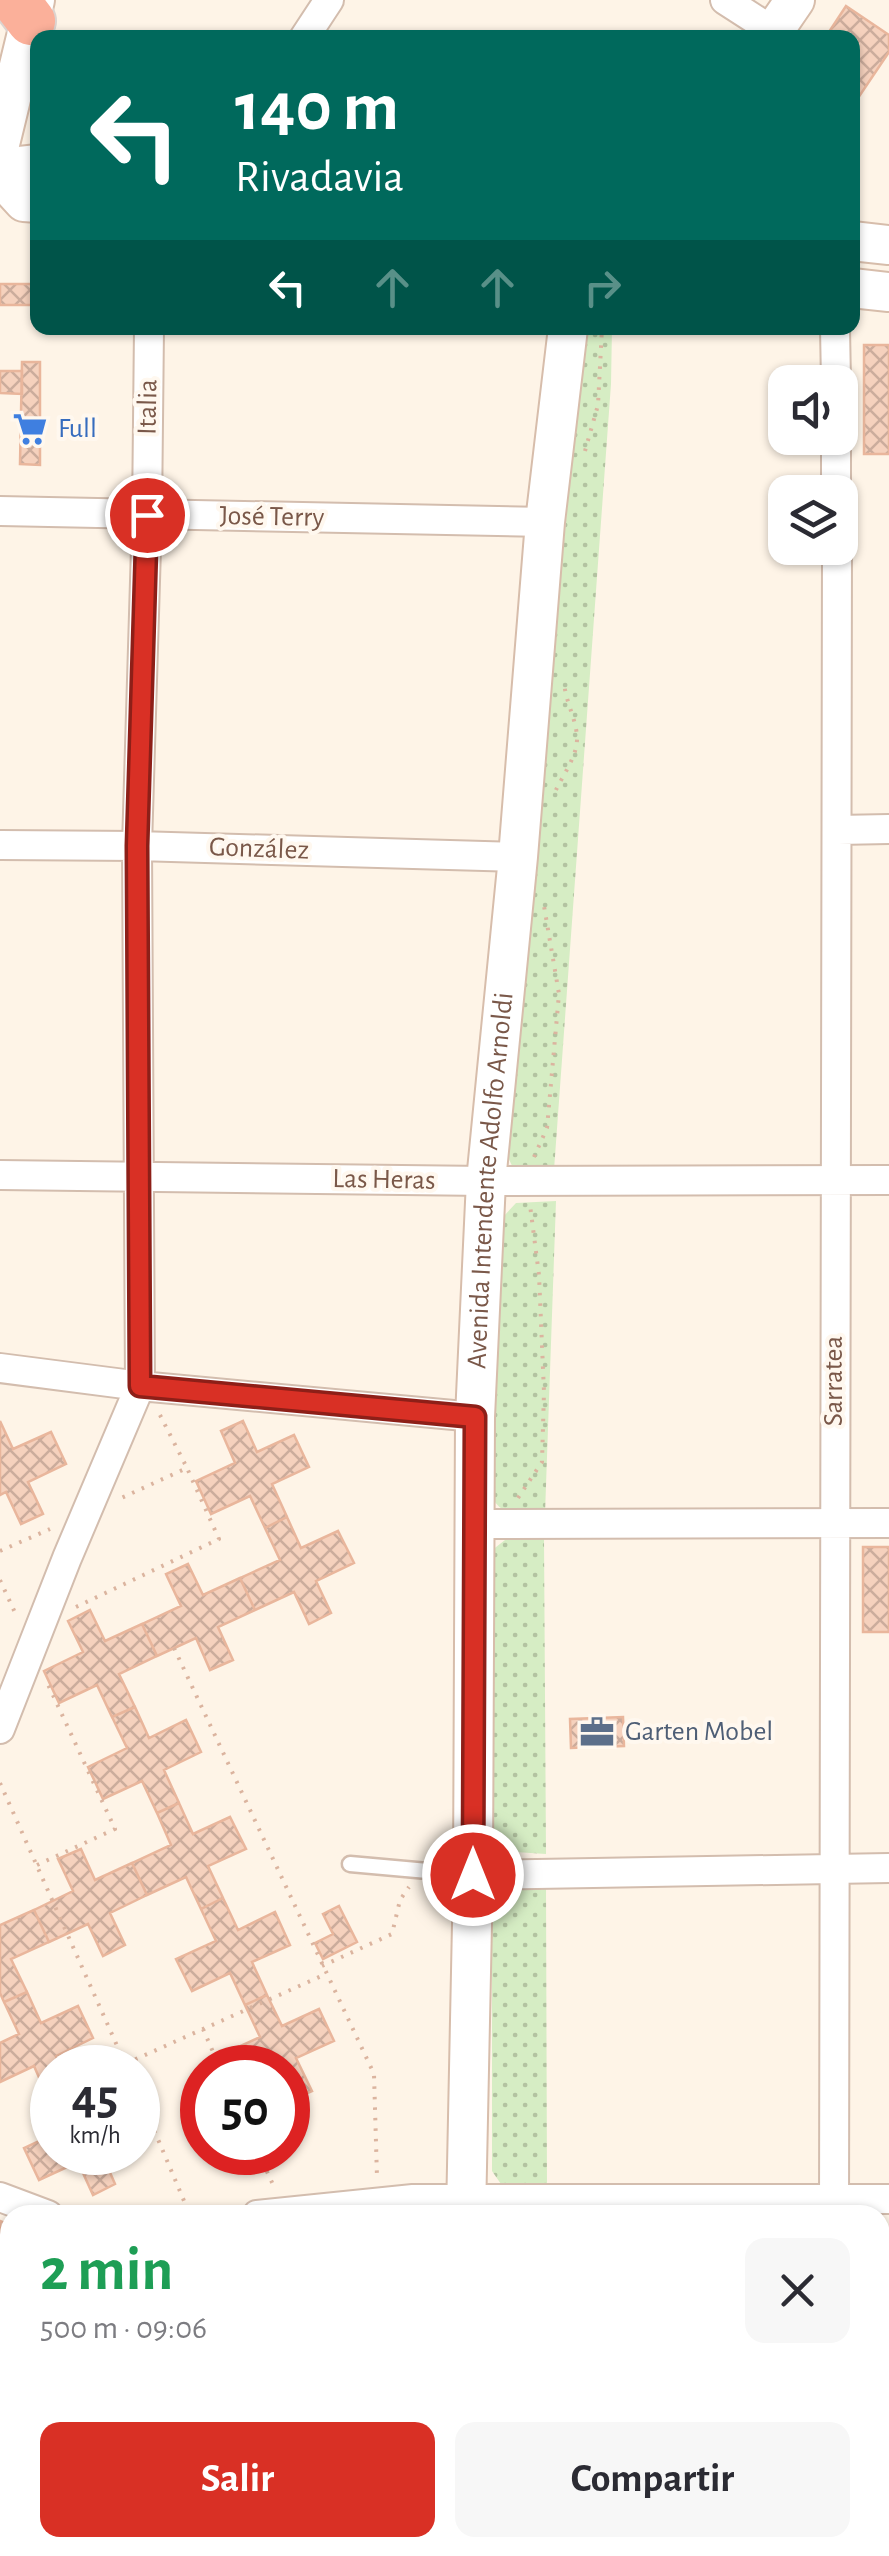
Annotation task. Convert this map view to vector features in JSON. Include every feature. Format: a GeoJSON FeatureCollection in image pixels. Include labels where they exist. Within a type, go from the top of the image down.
{"type":"FeatureCollection","features":[{"type":"Feature","properties":{"kind":"main road"},"geometry":{"type":"LineString","coordinates":[[774,30],[795,0]]}},
{"type":"Feature","properties":{"kind":"main road"},"geometry":{"type":"LineString","coordinates":[[0,144],[27,7]]}},
{"type":"Feature","properties":{"kind":"main road"},"geometry":{"type":"LineString","coordinates":[[30,166],[0,172],[24,202],[30,202]]}},
{"type":"Feature","properties":{"kind":"main road"},"geometry":{"type":"LineString","coordinates":[[860,243],[889,245]]}},
{"type":"Feature","properties":{"kind":"main road"},"geometry":{"type":"LineString","coordinates":[[860,289],[889,292]]}},
{"type":"Feature","properties":{"kind":"main road","name":"Avenida Intendente Adolfo Arnoldi"},"geometry":{"type":"LineString","coordinates":[[466,2205],[459,1873],[486,1181],[518,857],[544,522],[567,335]]}},
{"type":"Feature","properties":{"kind":"street"},"geometry":{"type":"LineString","coordinates":[[309,30],[329,0]]}},
{"type":"Feature","properties":{"kind":"street"},"geometry":{"type":"LineString","coordinates":[[725,0],[766,30]]}},
{"type":"Feature","properties":{"kind":"street","name":"Italia"},"geometry":{"type":"LineString","coordinates":[[140,1386],[137,846],[149,335]]}},
{"type":"Feature","properties":{"kind":"street"},"geometry":{"type":"LineString","coordinates":[[835,335],[836,365]]}},
{"type":"Feature","properties":{"kind":"street","name":"José Terry"},"geometry":{"type":"LineString","coordinates":[[0,511],[544,522]]}},
{"type":"Feature","properties":{"kind":"street","name":"Sarratea"},"geometry":{"type":"LineString","coordinates":[[834,2205],[836,565]]}},
{"type":"Feature","properties":{"kind":"street"},"geometry":{"type":"LineString","coordinates":[[838,830],[889,829]]}},
{"type":"Feature","properties":{"kind":"street","name":"González"},"geometry":{"type":"LineString","coordinates":[[0,845],[518,857]]}},
{"type":"Feature","properties":{"kind":"street","name":"Las Heras"},"geometry":{"type":"LineString","coordinates":[[0,1175],[486,1181],[889,1180]]}},
{"type":"Feature","properties":{"kind":"street"},"geometry":{"type":"LineString","coordinates":[[0,1368],[140,1386],[475,1417]]}},
{"type":"Feature","properties":{"kind":"street"},"geometry":{"type":"LineString","coordinates":[[0,1729],[140,1386]]}},
{"type":"Feature","properties":{"kind":"street"},"geometry":{"type":"LineString","coordinates":[[474,1524],[889,1523]]}},
{"type":"Feature","properties":{"kind":"street"},"geometry":{"type":"LineString","coordinates":[[459,1873],[889,1868]]}},
{"type":"Feature","properties":{"kind":"street"},"geometry":{"type":"LineString","coordinates":[[846,2205],[889,2198]]}},
{"type":"Feature","properties":{"kind":"street"},"geometry":{"type":"LineString","coordinates":[[348,2205],[430,2205]]}},
{"type":"Feature","properties":{"kind":"lane"},"geometry":{"type":"LineString","coordinates":[[350,1864],[459,1873]]}},
{"type":"Feature","properties":{"kind":"path"},"geometry":{"type":"LineString","coordinates":[[582,462],[598,404],[602,335]]}},
{"type":"Feature","properties":{"kind":"path"},"geometry":{"type":"LineString","coordinates":[[552,798],[575,750],[577,736],[565,695],[564,675]]}},
{"type":"Feature","properties":{"kind":"path"},"geometry":{"type":"LineString","coordinates":[[513,1524],[513,1506],[542,1462],[544,1392],[539,1275],[529,1181],[530,1164],[548,1128],[559,994],[544,906]]}},
{"type":"Feature","properties":{"kind":"path"},"geometry":{"type":"LineString","coordinates":[[36,1636],[219,1538],[169,1428],[140,1386]]}},
{"type":"Feature","properties":{"kind":"path"},"geometry":{"type":"LineString","coordinates":[[0,1551],[187,1468]]}},
{"type":"Feature","properties":{"kind":"path"},"geometry":{"type":"LineString","coordinates":[[0,1580],[36,1636],[115,1829],[36,1865]]}},
{"type":"Feature","properties":{"kind":"path"},"geometry":{"type":"LineString","coordinates":[[174,1648],[374,2074],[377,2202]]}},
{"type":"Feature","properties":{"kind":"path"},"geometry":{"type":"LineString","coordinates":[[0,1784],[117,2045]]}},
{"type":"Feature","properties":{"kind":"path"},"geometry":{"type":"LineString","coordinates":[[322,1966],[392,1934],[396,1912],[413,1884],[459,1873]]}},
{"type":"Feature","properties":{"kind":"path"},"geometry":{"type":"LineString","coordinates":[[160,2050],[326,1974]]}},
{"type":"Feature","properties":{"kind":"path"},"geometry":{"type":"LineString","coordinates":[[203,2029],[210,2045]]}},
{"type":"Feature","properties":{"kind":"path"},"geometry":{"type":"LineString","coordinates":[[160,2144],[186,2205]]}},
{"type":"Feature","properties":{"kind":"path"},"geometry":{"type":"LineString","coordinates":[[263,2175],[268,2205]]}},
{"type":"Feature","properties":{"kind":"green space"},"geometry":{"type":"Polygon","coordinates":[[[584,335],[612,335],[554,1170],[513,1168],[504,1148],[584,335]]]}},
{"type":"Feature","properties":{"kind":"green space"},"geometry":{"type":"Polygon","coordinates":[[[556,1201],[545,1514],[520,1514],[500,1508],[491,1495],[503,1217],[516,1203],[556,1201]]]}},
{"type":"Feature","properties":{"kind":"green space"},"geometry":{"type":"Polygon","coordinates":[[[544,1538],[546,1854],[502,1851],[486,1841],[491,1551],[505,1540],[544,1538]]]}},
{"type":"Feature","properties":{"kind":"green space"},"geometry":{"type":"Polygon","coordinates":[[[546,1886],[547,2188],[503,2187],[492,2171],[492,1898],[502,1888],[546,1886]]]}},
{"type":"Feature","properties":{"kind":"building"},"geometry":{"type":"Polygon","coordinates":[[[846,6],[889,35],[889,52],[860,95],[860,30],[830,30],[846,6]]]}},
{"type":"Feature","properties":{"kind":"building"},"geometry":{"type":"Polygon","coordinates":[[[0,284],[30,284],[30,305],[0,305],[0,284]]]}},
{"type":"Feature","properties":{"kind":"building"},"geometry":{"type":"Polygon","coordinates":[[[864,345],[889,345],[889,454],[864,454],[864,345]]]}},
{"type":"Feature","properties":{"kind":"building","name":"Full"},"geometry":{"type":"Polygon","coordinates":[[[22,362],[40,362],[40,465],[20,464],[22,362]]]}},
{"type":"Feature","properties":{"kind":"building"},"geometry":{"type":"Polygon","coordinates":[[[0,371],[22,371],[22,394],[0,393],[0,371]]]}},
{"type":"Feature","properties":{"kind":"building"},"geometry":{"type":"Polygon","coordinates":[[[0,1421],[13,1449],[51,1432],[66,1464],[28,1482],[43,1514],[21,1524],[6,1492],[0,1495],[0,1421]]]}},
{"type":"Feature","properties":{"kind":"building"},"geometry":{"type":"Polygon","coordinates":[[[243,1421],[257,1452],[294,1435],[309,1467],[272,1484],[287,1517],[265,1528],[250,1496],[211,1514],[196,1481],[235,1463],[221,1431],[243,1421]]]}},
{"type":"Feature","properties":{"kind":"building"},"geometry":{"type":"Polygon","coordinates":[[[287,1517],[301,1548],[338,1531],[354,1563],[316,1581],[331,1613],[309,1624],[294,1592],[255,1610],[240,1578],[280,1560],[265,1528],[287,1517]]]}},
{"type":"Feature","properties":{"kind":"building"},"geometry":{"type":"Polygon","coordinates":[[[863,1547],[889,1547],[889,1632],[863,1632],[863,1547]]]}},
{"type":"Feature","properties":{"kind":"building"},"geometry":{"type":"Polygon","coordinates":[[[188,1564],[203,1595],[240,1578],[255,1610],[218,1627],[233,1660],[210,1670],[196,1638],[157,1656],[142,1624],[181,1606],[166,1574],[188,1564]]]}},
{"type":"Feature","properties":{"kind":"building"},"geometry":{"type":"Polygon","coordinates":[[[90,1610],[105,1641],[142,1624],[157,1656],[119,1674],[135,1707],[112,1717],[97,1685],[59,1703],[44,1671],[83,1652],[68,1621],[90,1610]]]}},
{"type":"Feature","properties":{"kind":"building"},"geometry":{"type":"Polygon","coordinates":[[[135,1707],[149,1738],[186,1720],[201,1752],[164,1770],[179,1803],[157,1813],[142,1781],[103,1799],[88,1767],[127,1748],[112,1717],[135,1707]]]}},
{"type":"Feature","properties":{"kind":"building","name":"Garten Mobel"},"geometry":{"type":"Polygon","coordinates":[[[623,1717],[624,1746],[571,1748],[570,1719],[623,1717]]]}},
{"type":"Feature","properties":{"kind":"building"},"geometry":{"type":"Polygon","coordinates":[[[179,1803],[193,1834],[230,1817],[246,1849],[208,1866],[223,1898],[201,1909],[186,1877],[147,1895],[132,1863],[171,1845],[157,1813],[179,1803]]]}},
{"type":"Feature","properties":{"kind":"building"},"geometry":{"type":"Polygon","coordinates":[[[81,1849],[95,1880],[132,1863],[147,1895],[110,1913],[125,1945],[103,1956],[88,1924],[49,1942],[34,1910],[73,1891],[58,1859],[81,1849]]]}},
{"type":"Feature","properties":{"kind":"building"},"geometry":{"type":"Polygon","coordinates":[[[223,1898],[238,1930],[275,1912],[290,1945],[252,1962],[267,1995],[245,2005],[230,1973],[192,1991],[176,1959],[216,1941],[201,1909],[223,1898]]]}},
{"type":"Feature","properties":{"kind":"building"},"geometry":{"type":"Polygon","coordinates":[[[339,1906],[357,1942],[323,1959],[315,1943],[333,1934],[323,1914],[339,1906]]]}},
{"type":"Feature","properties":{"kind":"building"},"geometry":{"type":"Polygon","coordinates":[[[34,1910],[49,1942],[11,1959],[27,1992],[4,2002],[0,1993],[0,1925],[34,1910]]]}},
{"type":"Feature","properties":{"kind":"building"},"geometry":{"type":"Polygon","coordinates":[[[27,1992],[41,2023],[78,2006],[93,2038],[79,2045],[30,2045],[30,2068],[0,2082],[0,2043],[19,2034],[4,2002],[27,1992]]]}},
{"type":"Feature","properties":{"kind":"building"},"geometry":{"type":"Polygon","coordinates":[[[267,1995],[282,2026],[319,2009],[334,2041],[310,2052],[310,2045],[243,2045],[260,2037],[245,2005],[267,1995]]]}},
{"type":"Feature","properties":{"kind":"building"},"geometry":{"type":"Polygon","coordinates":[[[84,2175],[111,2175],[115,2184],[93,2195],[84,2175]]]}},
{"type":"Feature","properties":{"kind":"place","name":"Full"},"geometry":{"type":"Point","coordinates":[30,429]}},
{"type":"Feature","properties":{"kind":"place","name":"Garten Mobel"},"geometry":{"type":"Point","coordinates":[597,1732]}},
{"type":"Feature","properties":{"kind":"route"},"geometry":{"type":"LineString","coordinates":[[147,515],[137,846],[140,1386],[475,1417],[473,1875]]}}]}
